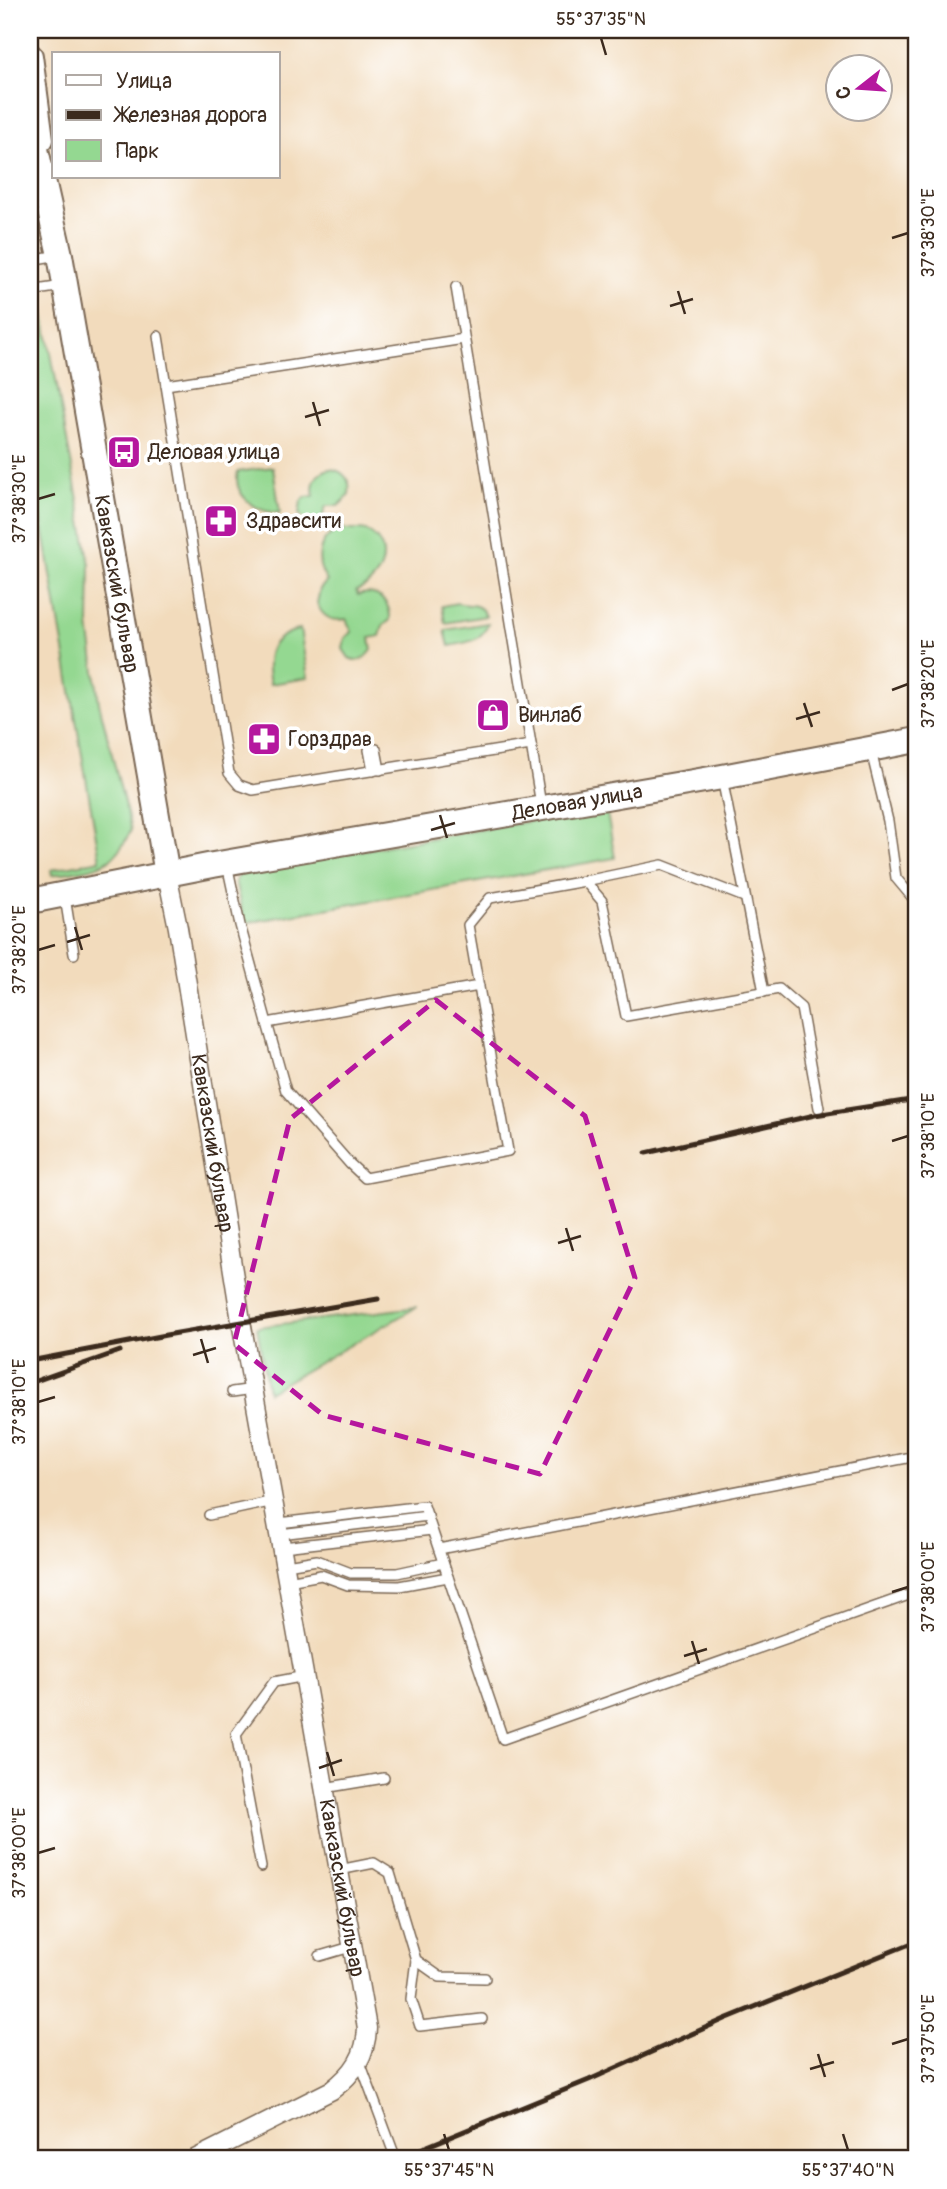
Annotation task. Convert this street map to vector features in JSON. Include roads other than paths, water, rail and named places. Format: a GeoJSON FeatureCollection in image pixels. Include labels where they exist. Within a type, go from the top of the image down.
{"type":"FeatureCollection","features":[{"type":"Feature","properties":{"kind":"street","name":"Кавказский бульвар"},"geometry":{"type":"LineString","coordinates":[[30,56],[53,223]]}},
{"type":"Feature","properties":{"kind":"street","name":"Кавказский бульвар"},"geometry":{"type":"LineString","coordinates":[[30,123],[60,255],[180,942],[254,1389],[354,1946],[367,2028],[366,2044],[360,2062]]}},
{"type":"Feature","properties":{"kind":"street","name":"Деловая улица"},"geometry":{"type":"LineString","coordinates":[[30,901],[226,863],[722,777],[917,740]]}},
{"type":"Feature","properties":{"kind":"street"},"geometry":{"type":"LineString","coordinates":[[195,2159],[332,2090],[347,2079],[360,2062]]}},
{"type":"Feature","properties":{"kind":"lane"},"geometry":{"type":"LineString","coordinates":[[30,260],[60,255]]}},
{"type":"Feature","properties":{"kind":"lane"},"geometry":{"type":"LineString","coordinates":[[30,291],[65,285]]}},
{"type":"Feature","properties":{"kind":"lane"},"geometry":{"type":"LineString","coordinates":[[456,287],[542,807]]}},
{"type":"Feature","properties":{"kind":"lane"},"geometry":{"type":"LineString","coordinates":[[158,336],[229,773],[239,785],[253,790],[531,745]]}},
{"type":"Feature","properties":{"kind":"lane"},"geometry":{"type":"LineString","coordinates":[[166,385],[464,339]]}},
{"type":"Feature","properties":{"kind":"lane"},"geometry":{"type":"LineString","coordinates":[[870,749],[888,821],[896,878],[917,903]]}},
{"type":"Feature","properties":{"kind":"lane"},"geometry":{"type":"LineString","coordinates":[[373,750],[376,770]]}},
{"type":"Feature","properties":{"kind":"lane"},"geometry":{"type":"LineString","coordinates":[[722,777],[764,992]]}},
{"type":"Feature","properties":{"kind":"lane"},"geometry":{"type":"LineString","coordinates":[[226,863],[240,925],[286,1091],[365,1178],[508,1151],[468,925],[489,898],[662,865],[744,897]]}},
{"type":"Feature","properties":{"kind":"lane"},"geometry":{"type":"LineString","coordinates":[[585,881],[602,901],[626,1016],[779,989],[801,1008],[819,1108]]}},
{"type":"Feature","properties":{"kind":"lane"},"geometry":{"type":"LineString","coordinates":[[64,895],[74,954]]}},
{"type":"Feature","properties":{"kind":"lane"},"geometry":{"type":"LineString","coordinates":[[267,1023],[479,986]]}},
{"type":"Feature","properties":{"kind":"lane"},"geometry":{"type":"LineString","coordinates":[[232,1392],[254,1389]]}},
{"type":"Feature","properties":{"kind":"lane"},"geometry":{"type":"LineString","coordinates":[[439,1549],[917,1456]]}},
{"type":"Feature","properties":{"kind":"lane"},"geometry":{"type":"LineString","coordinates":[[209,1516],[274,1501]]}},
{"type":"Feature","properties":{"kind":"lane"},"geometry":{"type":"LineString","coordinates":[[280,1535],[329,1514],[424,1506],[503,1739],[917,1592]]}},
{"type":"Feature","properties":{"kind":"lane"},"geometry":{"type":"LineString","coordinates":[[280,1535],[428,1516]]}},
{"type":"Feature","properties":{"kind":"lane"},"geometry":{"type":"LineString","coordinates":[[280,1535],[432,1530]]}},
{"type":"Feature","properties":{"kind":"lane"},"geometry":{"type":"LineString","coordinates":[[287,1573],[317,1560],[351,1573],[397,1573],[443,1563]]}},
{"type":"Feature","properties":{"kind":"lane"},"geometry":{"type":"LineString","coordinates":[[287,1573],[321,1575],[348,1585],[399,1586],[448,1577]]}},
{"type":"Feature","properties":{"kind":"lane"},"geometry":{"type":"LineString","coordinates":[[261,1867],[236,1734],[274,1682],[305,1676]]}},
{"type":"Feature","properties":{"kind":"lane"},"geometry":{"type":"LineString","coordinates":[[324,1788],[384,1778]]}},
{"type":"Feature","properties":{"kind":"lane"},"geometry":{"type":"LineString","coordinates":[[339,1870],[374,1863],[390,1873],[416,1960],[411,1999],[420,2026],[482,2019]]}},
{"type":"Feature","properties":{"kind":"lane"},"geometry":{"type":"LineString","coordinates":[[320,1956],[354,1946]]}},
{"type":"Feature","properties":{"kind":"lane"},"geometry":{"type":"LineString","coordinates":[[416,1960],[440,1977],[485,1978]]}},
{"type":"Feature","properties":{"kind":"lane"},"geometry":{"type":"LineString","coordinates":[[360,2062],[396,2159]]}},
{"type":"Feature","properties":{"kind":"railway"},"geometry":{"type":"LineString","coordinates":[[646,1153],[815,1115],[917,1099]]}},
{"type":"Feature","properties":{"kind":"railway"},"geometry":{"type":"LineString","coordinates":[[30,1361],[378,1299]]}},
{"type":"Feature","properties":{"kind":"railway"},"geometry":{"type":"LineString","coordinates":[[30,1383],[120,1351]]}},
{"type":"Feature","properties":{"kind":"railway"},"geometry":{"type":"LineString","coordinates":[[396,2159],[589,2080],[725,2019],[917,1941]]}},
{"type":"Feature","properties":{"kind":"place","name":"Деловая улица"},"geometry":{"type":"Point","coordinates":[124,452]}},
{"type":"Feature","properties":{"kind":"place","name":"Здравсити"},"geometry":{"type":"Point","coordinates":[221,521]}},
{"type":"Feature","properties":{"kind":"place","name":"Винлаб"},"geometry":{"type":"Point","coordinates":[493,715]}},
{"type":"Feature","properties":{"kind":"place","name":"Горздрав"},"geometry":{"type":"Point","coordinates":[264,739]}}]}
